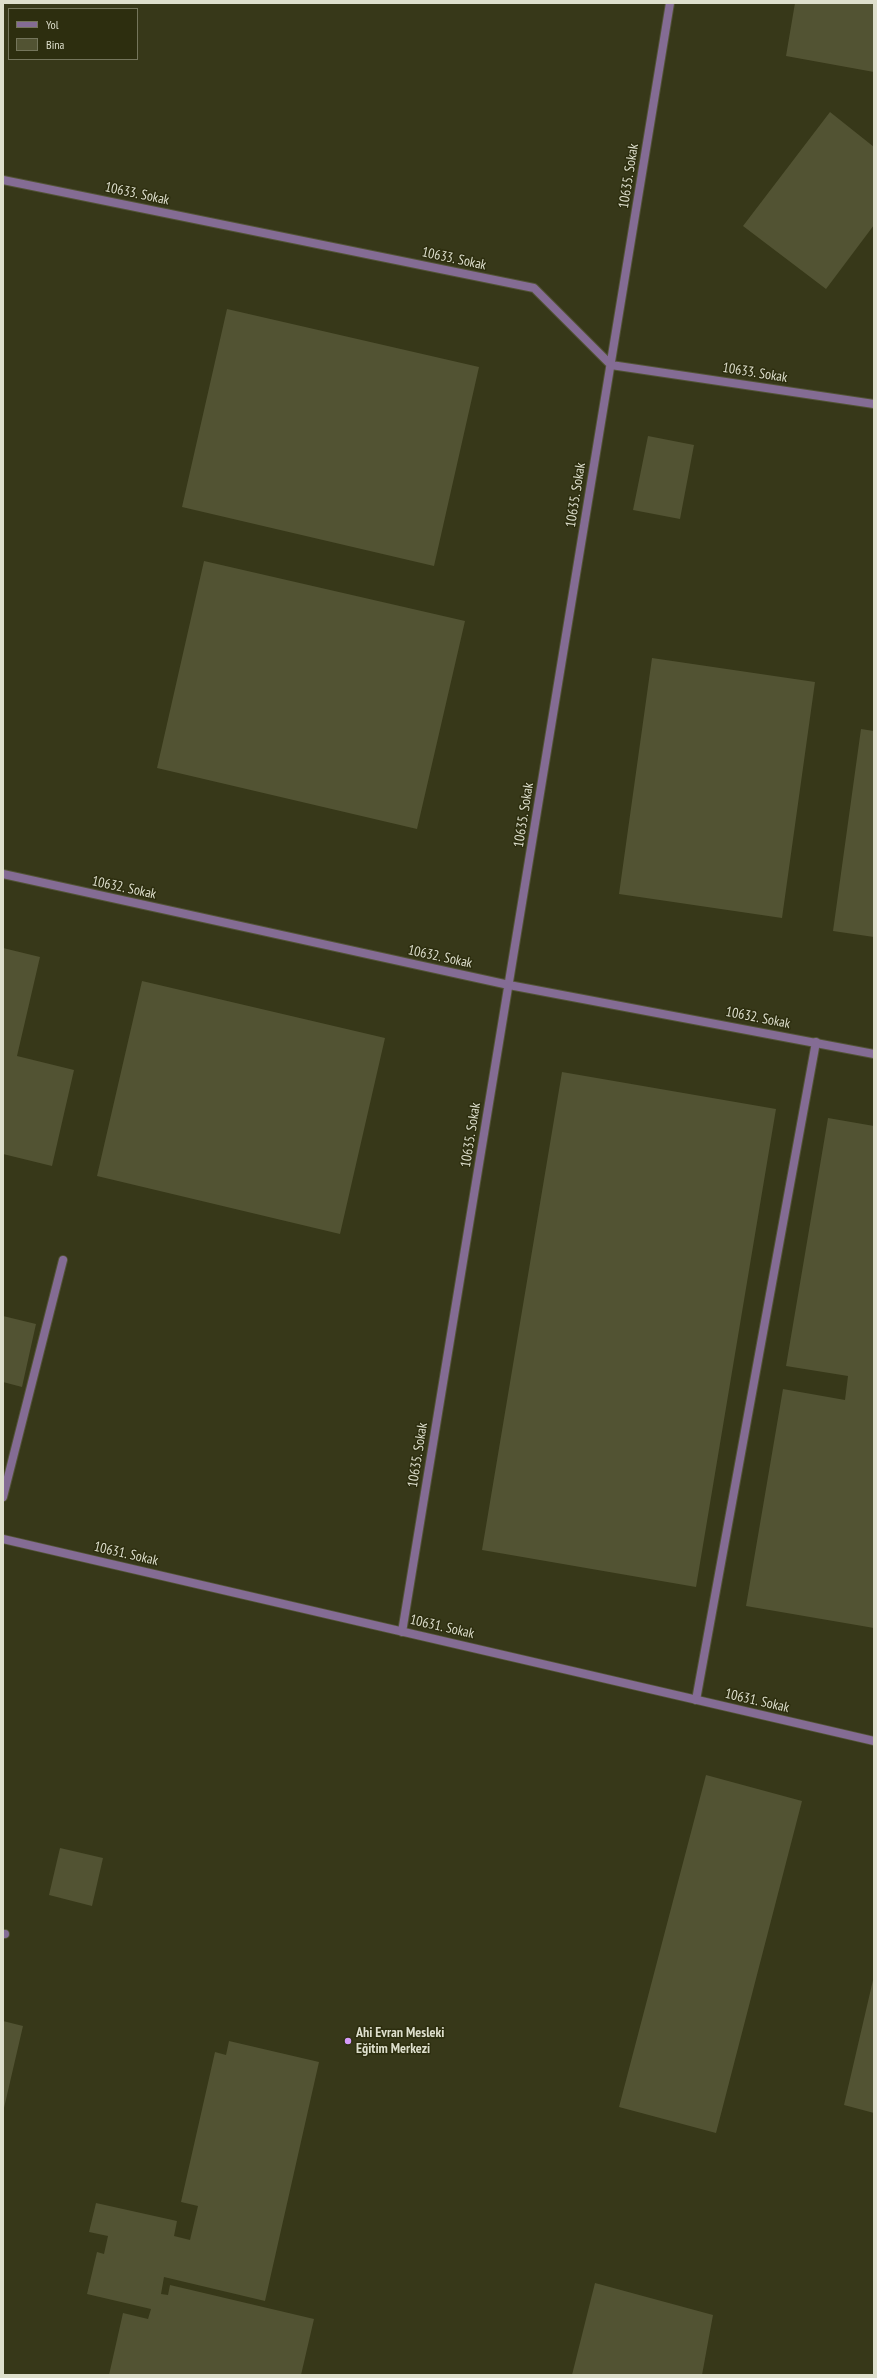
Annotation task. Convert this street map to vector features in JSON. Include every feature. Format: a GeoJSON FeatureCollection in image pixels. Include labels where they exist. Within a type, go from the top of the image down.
{"type":"FeatureCollection","features":[{"type":"Feature","properties":{"kind":"street","name":"10635. Sokak"},"geometry":{"type":"LineString","coordinates":[[402,1632],[670,3]]}},
{"type":"Feature","properties":{"kind":"street","name":"10633. Sokak"},"geometry":{"type":"LineString","coordinates":[[3,180],[534,288],[611,365],[874,404]]}},
{"type":"Feature","properties":{"kind":"street","name":"10632. Sokak"},"geometry":{"type":"LineString","coordinates":[[3,874],[509,985],[874,1054]]}},
{"type":"Feature","properties":{"kind":"street"},"geometry":{"type":"LineString","coordinates":[[696,1700],[816,1042]]}},
{"type":"Feature","properties":{"kind":"street"},"geometry":{"type":"LineString","coordinates":[[3,1497],[7,1464],[64,1260]]}},
{"type":"Feature","properties":{"kind":"street","name":"10631. Sokak"},"geometry":{"type":"LineString","coordinates":[[3,1539],[874,1741]]}},
{"type":"Feature","properties":{"kind":"building"},"geometry":{"type":"Polygon","coordinates":[[[795,3],[874,3],[874,72],[786,56],[795,3]]]}},
{"type":"Feature","properties":{"kind":"building"},"geometry":{"type":"Polygon","coordinates":[[[830,112],[874,147],[874,225],[826,289],[743,226],[830,112]]]}},
{"type":"Feature","properties":{"kind":"building"},"geometry":{"type":"Polygon","coordinates":[[[227,309],[479,367],[434,566],[182,507],[227,309]]]}},
{"type":"Feature","properties":{"kind":"building"},"geometry":{"type":"Polygon","coordinates":[[[648,436],[694,445],[680,519],[633,510],[648,436]]]}},
{"type":"Feature","properties":{"kind":"building"},"geometry":{"type":"Polygon","coordinates":[[[204,561],[465,621],[417,829],[157,768],[204,561]]]}},
{"type":"Feature","properties":{"kind":"building"},"geometry":{"type":"Polygon","coordinates":[[[652,658],[815,682],[782,918],[619,894],[652,658]]]}},
{"type":"Feature","properties":{"kind":"building"},"geometry":{"type":"Polygon","coordinates":[[[861,729],[874,731],[874,937],[833,931],[861,729]]]}},
{"type":"Feature","properties":{"kind":"building"},"geometry":{"type":"Polygon","coordinates":[[[3,948],[40,957],[17,1056],[74,1070],[52,1166],[3,1154],[3,948]]]}},
{"type":"Feature","properties":{"kind":"building"},"geometry":{"type":"Polygon","coordinates":[[[142,981],[385,1038],[340,1234],[97,1176],[142,981]]]}},
{"type":"Feature","properties":{"kind":"building"},"geometry":{"type":"Polygon","coordinates":[[[562,1072],[776,1109],[696,1587],[482,1550],[562,1072]]]}},
{"type":"Feature","properties":{"kind":"building"},"geometry":{"type":"Polygon","coordinates":[[[828,1118],[874,1126],[874,1628],[746,1606],[783,1389],[845,1400],[848,1376],[786,1366],[828,1118]]]}},
{"type":"Feature","properties":{"kind":"building"},"geometry":{"type":"Polygon","coordinates":[[[3,1316],[36,1324],[22,1387],[3,1382],[3,1316]]]}},
{"type":"Feature","properties":{"kind":"building"},"geometry":{"type":"Polygon","coordinates":[[[706,1775],[802,1801],[716,2133],[619,2107],[706,1775]]]}},
{"type":"Feature","properties":{"kind":"building"},"geometry":{"type":"Polygon","coordinates":[[[60,1848],[103,1858],[92,1906],[49,1895],[60,1848]]]}},
{"type":"Feature","properties":{"kind":"building"},"geometry":{"type":"Polygon","coordinates":[[[874,1980],[874,2113],[844,2105],[874,1980]]]}},
{"type":"Feature","properties":{"kind":"building"},"geometry":{"type":"Polygon","coordinates":[[[3,2021],[23,2026],[4,2108],[3,2108],[3,2021]]]}},
{"type":"Feature","properties":{"kind":"building"},"geometry":{"type":"Polygon","coordinates":[[[229,2041],[319,2062],[265,2301],[164,2277],[161,2294],[168,2295],[170,2285],[314,2319],[301,2375],[109,2375],[123,2313],[148,2319],[151,2309],[87,2294],[97,2252],[104,2254],[108,2236],[89,2232],[96,2203],[177,2221],[174,2236],[190,2240],[198,2206],[181,2202],[215,2052],[226,2055],[229,2041]]]}},
{"type":"Feature","properties":{"kind":"building"},"geometry":{"type":"Polygon","coordinates":[[[595,2283],[713,2315],[702,2375],[572,2375],[595,2283]]]}},
{"type":"Feature","properties":{"kind":"place","name":"Ahi Evran Mesleki Eğitim Merkezi"},"geometry":{"type":"Point","coordinates":[348,2041]}}]}
